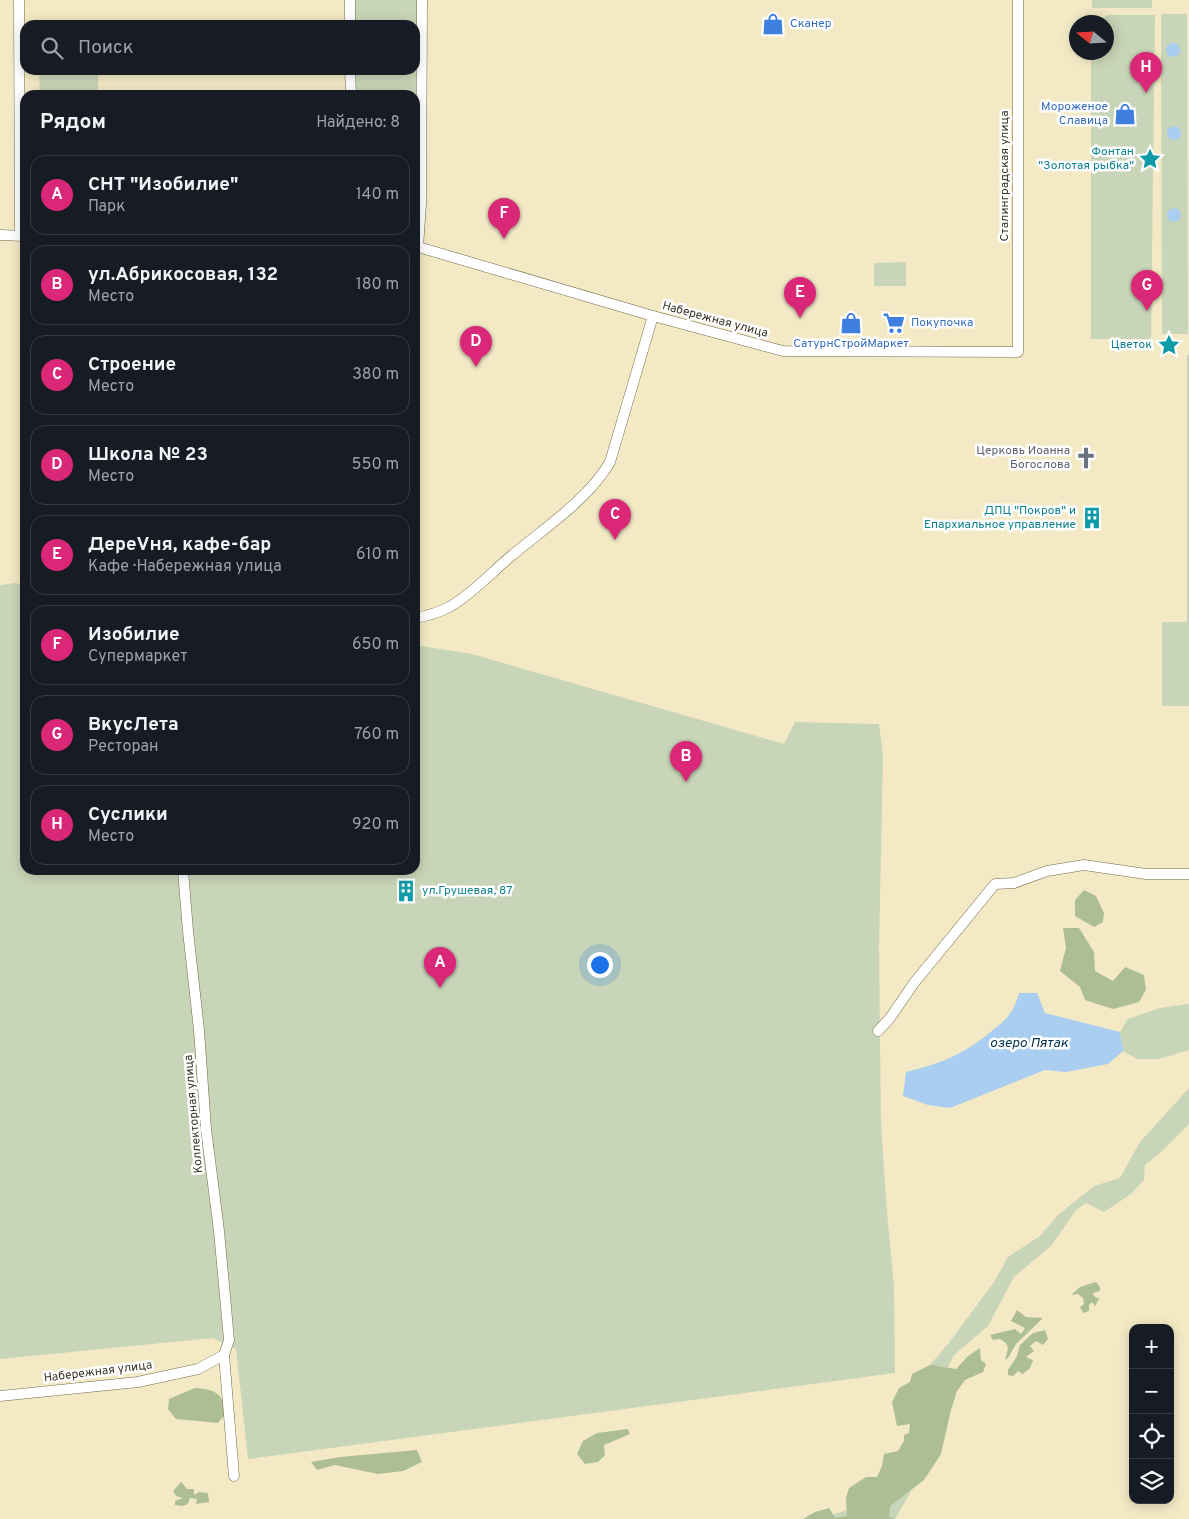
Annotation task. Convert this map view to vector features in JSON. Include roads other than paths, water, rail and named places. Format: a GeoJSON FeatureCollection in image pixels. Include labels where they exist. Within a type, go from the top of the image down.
{"type":"FeatureCollection","features":[{"type":"Feature","properties":{"kind":"street"},"geometry":{"type":"LineString","coordinates":[[19,0],[20,90]]}},
{"type":"Feature","properties":{"kind":"street"},"geometry":{"type":"LineString","coordinates":[[350,0],[350,20]]}},
{"type":"Feature","properties":{"kind":"street"},"geometry":{"type":"LineString","coordinates":[[420,215],[422,0]]}},
{"type":"Feature","properties":{"kind":"street","name":"Сталинградская улица"},"geometry":{"type":"LineString","coordinates":[[1018,0],[1018,352]]}},
{"type":"Feature","properties":{"kind":"street"},"geometry":{"type":"LineString","coordinates":[[350,75],[351,90]]}},
{"type":"Feature","properties":{"kind":"street"},"geometry":{"type":"LineString","coordinates":[[0,236],[20,236]]}},
{"type":"Feature","properties":{"kind":"street","name":"Набережная улица"},"geometry":{"type":"LineString","coordinates":[[420,248],[653,316],[783,351],[1018,352]]}},
{"type":"Feature","properties":{"kind":"street"},"geometry":{"type":"LineString","coordinates":[[420,617],[434,614],[459,600],[570,506],[600,478],[610,462],[653,316]]}},
{"type":"Feature","properties":{"kind":"street"},"geometry":{"type":"LineString","coordinates":[[878,1031],[890,1018],[914,983],[995,884],[1014,884],[1046,872],[1084,865],[1146,874],[1189,874]]}},
{"type":"Feature","properties":{"kind":"street","name":"Коллекторная улица"},"geometry":{"type":"LineString","coordinates":[[183,875],[199,1030],[206,1129],[219,1231],[229,1340],[224,1355],[234,1476]]}},
{"type":"Feature","properties":{"kind":"street","name":"Набережная улица"},"geometry":{"type":"LineString","coordinates":[[0,1396],[138,1382],[198,1369],[224,1355]]}},
{"type":"Feature","properties":{"kind":"water"},"geometry":{"type":"Polygon","coordinates":[[[1170,43],[1176,43],[1180,50],[1176,57],[1170,57],[1166,53],[1166,47],[1170,43]]]}},
{"type":"Feature","properties":{"kind":"water"},"geometry":{"type":"Polygon","coordinates":[[[1171,126],[1177,126],[1181,133],[1177,140],[1171,140],[1167,136],[1167,130],[1171,126]]]}},
{"type":"Feature","properties":{"kind":"water"},"geometry":{"type":"Polygon","coordinates":[[[1171,208],[1177,208],[1181,215],[1177,222],[1171,222],[1167,218],[1167,212],[1171,208]]]}},
{"type":"Feature","properties":{"kind":"water","name":"озеро Пятак"},"geometry":{"type":"Polygon","coordinates":[[[1019,993],[1037,993],[1045,1013],[1120,1032],[1123,1051],[1108,1064],[1066,1072],[1045,1070],[950,1108],[928,1105],[903,1096],[906,1072],[929,1066],[968,1049],[1011,1013],[1019,993]]]}},
{"type":"Feature","properties":{"kind":"place","name":"Сканер"},"geometry":{"type":"Point","coordinates":[773,24]}},
{"type":"Feature","properties":{"kind":"place","name":"Суслики"},"geometry":{"type":"Point","coordinates":[1146,93]}},
{"type":"Feature","properties":{"kind":"place","name":"Мороженое Славица"},"geometry":{"type":"Point","coordinates":[1125,114]}},
{"type":"Feature","properties":{"kind":"place","name":"Фонтан \"Золотая рыбка\""},"geometry":{"type":"Point","coordinates":[1150,159]}},
{"type":"Feature","properties":{"kind":"place","name":"Изобилие"},"geometry":{"type":"Point","coordinates":[504,239]}},
{"type":"Feature","properties":{"kind":"place","name":"ВкусЛета"},"geometry":{"type":"Point","coordinates":[1147,311]}},
{"type":"Feature","properties":{"kind":"place","name":"ДереVня, кафе-бар"},"geometry":{"type":"Point","coordinates":[800,318]}},
{"type":"Feature","properties":{"kind":"place","name":"СатурнСтройМаркет"},"geometry":{"type":"Point","coordinates":[851,323]}},
{"type":"Feature","properties":{"kind":"place","name":"Покупочка"},"geometry":{"type":"Point","coordinates":[894,323]}},
{"type":"Feature","properties":{"kind":"place","name":"Цветок"},"geometry":{"type":"Point","coordinates":[1169,345]}},
{"type":"Feature","properties":{"kind":"place","name":"Школа № 23"},"geometry":{"type":"Point","coordinates":[476,367]}},
{"type":"Feature","properties":{"kind":"place","name":"Церковь Иоанна Богослова"},"geometry":{"type":"Point","coordinates":[1086,458]}},
{"type":"Feature","properties":{"kind":"place","name":"ДПЦ \"Покров\" и Епархиальное управление"},"geometry":{"type":"Point","coordinates":[1092,518]}},
{"type":"Feature","properties":{"kind":"place","name":"Строение"},"geometry":{"type":"Point","coordinates":[615,540]}},
{"type":"Feature","properties":{"kind":"place","name":"ул.Абрикосовая, 132"},"geometry":{"type":"Point","coordinates":[686,782]}},
{"type":"Feature","properties":{"kind":"place","name":"ул.Грушевая, 87"},"geometry":{"type":"Point","coordinates":[406,891]}},
{"type":"Feature","properties":{"kind":"place","name":"СНТ \"Изобилие\""},"geometry":{"type":"Point","coordinates":[440,988]}}]}
